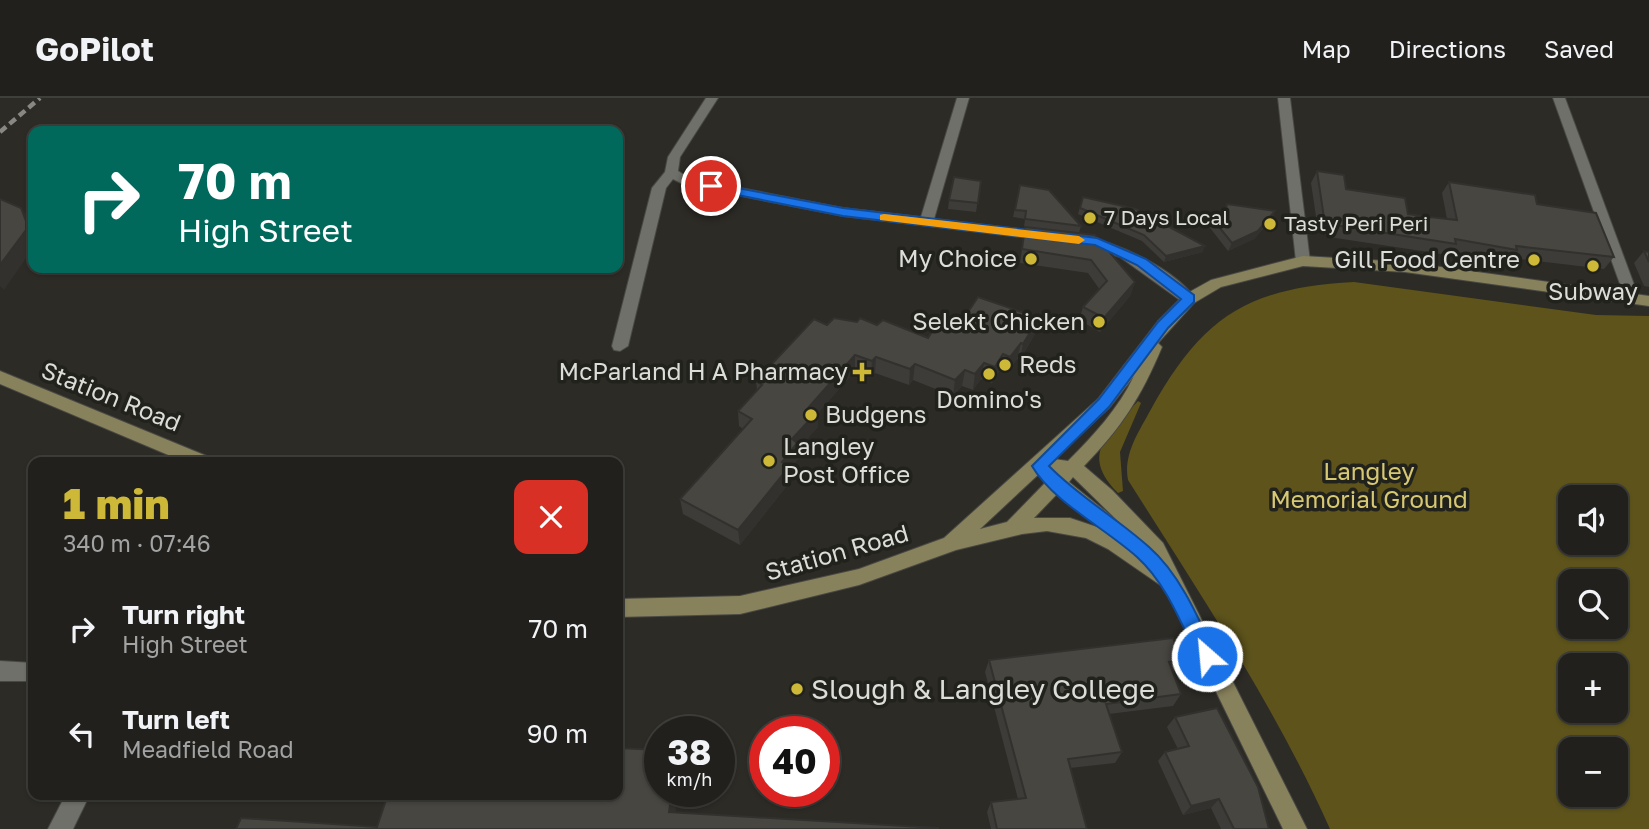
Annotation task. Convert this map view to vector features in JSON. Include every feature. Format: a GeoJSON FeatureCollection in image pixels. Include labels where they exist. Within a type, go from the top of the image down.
{"type":"FeatureCollection","features":[{"type":"Feature","properties":{"kind":"main road"},"geometry":{"type":"LineString","coordinates":[[1015,525],[1074,468],[1134,393],[1163,325],[1189,299],[1216,283],[1303,261],[1405,267],[1649,301]]}},
{"type":"Feature","properties":{"kind":"main road","name":"Station Road"},"geometry":{"type":"LineString","coordinates":[[623,608],[740,605],[859,577],[951,544],[1040,466],[1104,403],[1163,325]]}},
{"type":"Feature","properties":{"kind":"main road","name":"Station Road"},"geometry":{"type":"LineString","coordinates":[[0,377],[191,457]]}},
{"type":"Feature","properties":{"kind":"main road"},"geometry":{"type":"LineString","coordinates":[[1040,466],[1074,468],[1106,495],[1156,549],[1169,582],[1295,829]]}},
{"type":"Feature","properties":{"kind":"main road"},"geometry":{"type":"LineString","coordinates":[[1040,466],[1057,485],[1145,553],[1169,582]]}},
{"type":"Feature","properties":{"kind":"main road"},"geometry":{"type":"LineString","coordinates":[[951,544],[1015,525],[1066,523],[1080,527],[1132,553],[1169,582]]}},
{"type":"Feature","properties":{"kind":"street"},"geometry":{"type":"LineString","coordinates":[[620,346],[659,188],[671,172],[674,157],[712,98]]}},
{"type":"Feature","properties":{"kind":"street"},"geometry":{"type":"LineString","coordinates":[[926,223],[963,98]]}},
{"type":"Feature","properties":{"kind":"street"},"geometry":{"type":"LineString","coordinates":[[1284,98],[1303,261]]}},
{"type":"Feature","properties":{"kind":"street"},"geometry":{"type":"LineString","coordinates":[[1559,98],[1633,298]]}},
{"type":"Feature","properties":{"kind":"street"},"geometry":{"type":"LineString","coordinates":[[671,172],[685,181],[843,212],[1097,242],[1142,262],[1189,299]]}},
{"type":"Feature","properties":{"kind":"street"},"geometry":{"type":"LineString","coordinates":[[0,671],[28,672]]}},
{"type":"Feature","properties":{"kind":"street"},"geometry":{"type":"LineString","coordinates":[[60,829],[76,800]]}},
{"type":"Feature","properties":{"kind":"green space","name":"Langley Memorial Ground"},"geometry":{"type":"Polygon","coordinates":[[[1354,282],[1596,315],[1649,316],[1649,829],[1330,829],[1261,695],[1128,480],[1127,471],[1133,444],[1150,411],[1189,352],[1209,330],[1231,314],[1284,291],[1354,282]]]}},
{"type":"Feature","properties":{"kind":"green space"},"geometry":{"type":"Polygon","coordinates":[[[1138,401],[1141,403],[1120,452],[1123,491],[1118,493],[1106,479],[1101,466],[1102,444],[1138,401]]]}},
{"type":"Feature","properties":{"kind":"building"},"geometry":{"type":"Polygon","coordinates":[[[1317,171],[1344,175],[1346,189],[1405,198],[1408,214],[1457,220],[1449,182],[1535,195],[1537,204],[1596,213],[1614,257],[1516,246],[1517,250],[1455,239],[1456,244],[1335,225],[1324,218],[1317,171]]]}},
{"type":"Feature","properties":{"kind":"building"},"geometry":{"type":"Polygon","coordinates":[[[954,177],[981,181],[978,203],[949,200],[954,177]]]}},
{"type":"Feature","properties":{"kind":"building"},"geometry":{"type":"Polygon","coordinates":[[[1020,185],[1049,190],[1081,226],[1025,219],[1026,211],[1015,210],[1020,185]]]}},
{"type":"Feature","properties":{"kind":"building"},"geometry":{"type":"Polygon","coordinates":[[[1083,197],[1136,209],[1205,246],[1166,256],[1144,235],[1080,208],[1083,197]]]}},
{"type":"Feature","properties":{"kind":"building"},"geometry":{"type":"Polygon","coordinates":[[[0,199],[21,208],[26,230],[0,265],[0,199]]]}},
{"type":"Feature","properties":{"kind":"building"},"geometry":{"type":"Polygon","coordinates":[[[1227,204],[1275,211],[1258,231],[1232,243],[1210,216],[1226,209],[1227,204]]]}},
{"type":"Feature","properties":{"kind":"building"},"geometry":{"type":"Polygon","coordinates":[[[1025,227],[1095,235],[1135,282],[1104,318],[1083,307],[1107,281],[1091,260],[1022,249],[1025,227]]]}},
{"type":"Feature","properties":{"kind":"building"},"geometry":{"type":"Polygon","coordinates":[[[978,297],[1039,318],[1023,344],[1021,343],[1010,357],[1003,354],[995,367],[984,363],[975,374],[965,370],[955,380],[915,364],[910,369],[876,357],[872,361],[855,355],[809,407],[818,411],[792,439],[797,443],[782,462],[789,467],[738,530],[680,499],[752,419],[738,411],[762,385],[756,381],[814,319],[827,325],[834,318],[857,322],[860,318],[877,325],[883,320],[928,338],[942,316],[960,324],[978,297]]]}},
{"type":"Feature","properties":{"kind":"building"},"geometry":{"type":"Polygon","coordinates":[[[1173,638],[1182,661],[1169,662],[1181,694],[1106,704],[1122,752],[1068,759],[1087,829],[997,829],[991,802],[1026,798],[989,660],[1173,638]]]}},
{"type":"Feature","properties":{"kind":"building"},"geometry":{"type":"Polygon","coordinates":[[[1217,708],[1258,787],[1269,829],[1234,829],[1219,799],[1191,806],[1165,752],[1189,746],[1175,717],[1217,708]]]}},
{"type":"Feature","properties":{"kind":"building"},"geometry":{"type":"Polygon","coordinates":[[[623,748],[644,749],[644,807],[670,807],[669,812],[938,829],[236,829],[241,818],[377,827],[386,800],[623,800],[623,748]]]}},
{"type":"Feature","properties":{"kind":"railway"},"geometry":{"type":"LineString","coordinates":[[0,132],[40,98]]}},
{"type":"Feature","properties":{"kind":"slow traffic"},"geometry":{"type":"LineString","coordinates":[[884,218],[1079,240]]}},
{"type":"Feature","properties":{"kind":"place","name":"7 Days Local"},"geometry":{"type":"Point","coordinates":[1090,218]}},
{"type":"Feature","properties":{"kind":"place","name":"Tasty Peri Peri"},"geometry":{"type":"Point","coordinates":[1270,224]}},
{"type":"Feature","properties":{"kind":"place","name":"My Choice"},"geometry":{"type":"Point","coordinates":[1031,259]}},
{"type":"Feature","properties":{"kind":"place","name":"Gill Food Centre"},"geometry":{"type":"Point","coordinates":[1534,260]}},
{"type":"Feature","properties":{"kind":"place","name":"Subway"},"geometry":{"type":"Point","coordinates":[1593,266]}},
{"type":"Feature","properties":{"kind":"place","name":"Selekt Chicken"},"geometry":{"type":"Point","coordinates":[1099,322]}},
{"type":"Feature","properties":{"kind":"place","name":"Reds"},"geometry":{"type":"Point","coordinates":[1005,365]}},
{"type":"Feature","properties":{"kind":"place","name":"McParland H A Pharmacy"},"geometry":{"type":"Point","coordinates":[862,372]}},
{"type":"Feature","properties":{"kind":"place","name":"Domino's"},"geometry":{"type":"Point","coordinates":[989,374]}},
{"type":"Feature","properties":{"kind":"place","name":"Budgens"},"geometry":{"type":"Point","coordinates":[811,415]}},
{"type":"Feature","properties":{"kind":"place","name":"Langley Post Office"},"geometry":{"type":"Point","coordinates":[769,461]}},
{"type":"Feature","properties":{"kind":"place","name":"Slough & Langley College"},"geometry":{"type":"Point","coordinates":[797,689]}},
{"type":"Feature","properties":{"kind":"route"},"geometry":{"type":"LineString","coordinates":[[711,186],[843,212],[1097,242],[1142,262],[1189,299],[1163,325],[1104,403],[1040,466],[1057,485],[1145,553],[1169,582],[1207,656]]}}]}
